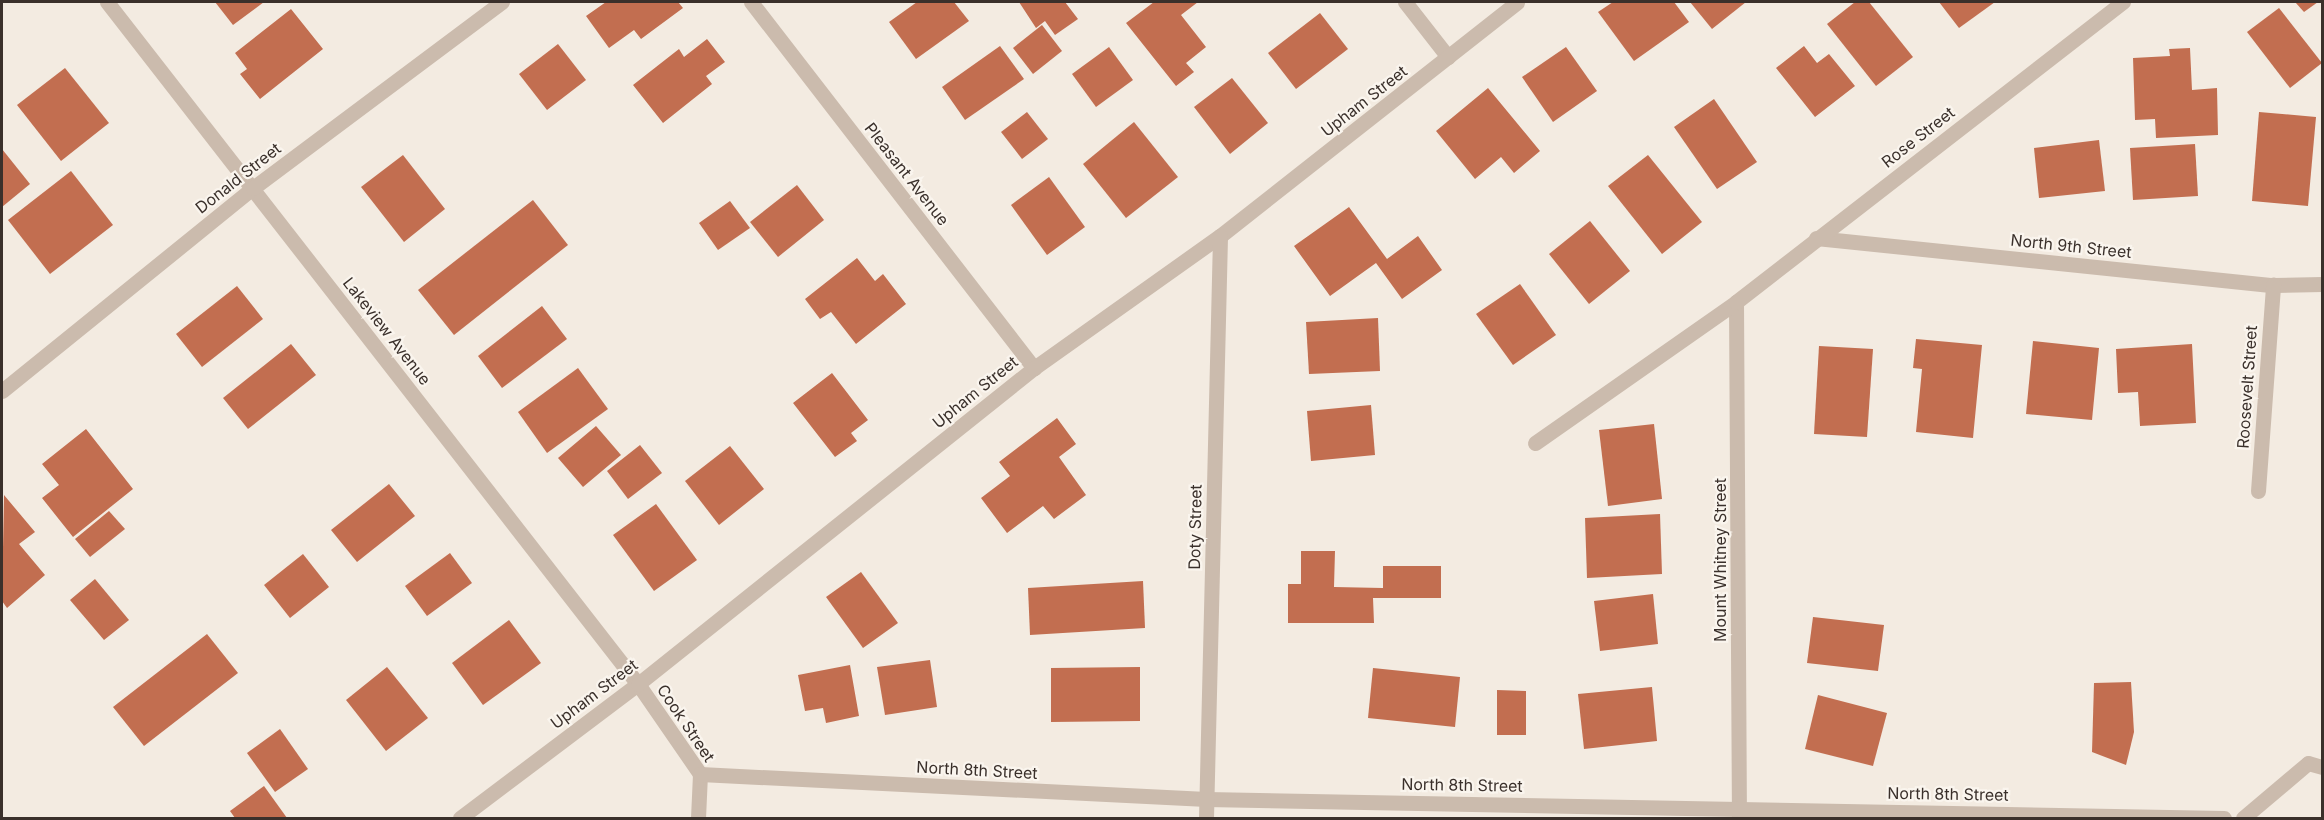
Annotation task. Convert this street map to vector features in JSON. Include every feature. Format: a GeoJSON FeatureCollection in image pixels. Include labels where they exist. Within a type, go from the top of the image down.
{"type":"FeatureCollection","features":[{"type":"Feature","properties":{"kind":"street","name":"Lakeview Avenue"},"geometry":{"type":"LineString","coordinates":[[107,2],[638,684]]}},
{"type":"Feature","properties":{"kind":"street","name":"Donald Street"},"geometry":{"type":"LineString","coordinates":[[2,391],[253,188],[502,2]]}},
{"type":"Feature","properties":{"kind":"street","name":"Pleasant Avenue"},"geometry":{"type":"LineString","coordinates":[[751,2],[1034,368]]}},
{"type":"Feature","properties":{"kind":"street"},"geometry":{"type":"LineString","coordinates":[[1405,2],[1448,57]]}},
{"type":"Feature","properties":{"kind":"street","name":"Upham Street"},"geometry":{"type":"LineString","coordinates":[[460,819],[638,684],[1034,368],[1221,236],[1517,2]]}},
{"type":"Feature","properties":{"kind":"street","name":"Rose Street"},"geometry":{"type":"LineString","coordinates":[[1535,443],[1736,302],[2123,2]]}},
{"type":"Feature","properties":{"kind":"street","name":"Doty Street"},"geometry":{"type":"LineString","coordinates":[[1206,819],[1221,236]]}},
{"type":"Feature","properties":{"kind":"street","name":"North 9th Street"},"geometry":{"type":"LineString","coordinates":[[1816,238],[2273,285],[2322,284]]}},
{"type":"Feature","properties":{"kind":"street","name":"Roosevelt Street"},"geometry":{"type":"LineString","coordinates":[[2258,491],[2273,285]]}},
{"type":"Feature","properties":{"kind":"street","name":"Mount Whitney Street"},"geometry":{"type":"LineString","coordinates":[[1736,302],[1739,813]]}},
{"type":"Feature","properties":{"kind":"street","name":"Cook Street"},"geometry":{"type":"LineString","coordinates":[[638,684],[700,774],[698,819]]}},
{"type":"Feature","properties":{"kind":"street"},"geometry":{"type":"LineString","coordinates":[[2243,819],[2308,763],[2322,767]]}},
{"type":"Feature","properties":{"kind":"street","name":"North 8th Street"},"geometry":{"type":"LineString","coordinates":[[700,774],[1206,799],[1739,813],[2224,819]]}},
{"type":"Feature","properties":{"kind":"building"},"geometry":{"type":"Polygon","coordinates":[[[215,2],[264,2],[233,25],[215,2]]]}},
{"type":"Feature","properties":{"kind":"building"},"geometry":{"type":"Polygon","coordinates":[[[606,2],[678,2],[683,8],[641,39],[634,30],[609,48],[586,16],[606,2]]]}},
{"type":"Feature","properties":{"kind":"building"},"geometry":{"type":"Polygon","coordinates":[[[917,2],[954,2],[969,21],[916,59],[889,22],[917,2]]]}},
{"type":"Feature","properties":{"kind":"building"},"geometry":{"type":"Polygon","coordinates":[[[1019,2],[1065,2],[1078,19],[1055,35],[1045,21],[1036,28],[1019,2]]]}},
{"type":"Feature","properties":{"kind":"building"},"geometry":{"type":"Polygon","coordinates":[[[1154,2],[1198,2],[1181,15],[1206,47],[1186,63],[1194,72],[1176,86],[1126,23],[1154,2]]]}},
{"type":"Feature","properties":{"kind":"building"},"geometry":{"type":"Polygon","coordinates":[[[1613,2],[1674,2],[1689,22],[1634,61],[1598,12],[1613,2]]]}},
{"type":"Feature","properties":{"kind":"building"},"geometry":{"type":"Polygon","coordinates":[[[1690,2],[1746,2],[1712,29],[1690,2]]]}},
{"type":"Feature","properties":{"kind":"building"},"geometry":{"type":"Polygon","coordinates":[[[1855,2],[1869,2],[1913,57],[1876,86],[1827,24],[1855,2]]]}},
{"type":"Feature","properties":{"kind":"building"},"geometry":{"type":"Polygon","coordinates":[[[1939,2],[1995,2],[1959,28],[1939,2]]]}},
{"type":"Feature","properties":{"kind":"building"},"geometry":{"type":"Polygon","coordinates":[[[2295,2],[2318,2],[2304,12],[2295,2]]]}},
{"type":"Feature","properties":{"kind":"building"},"geometry":{"type":"Polygon","coordinates":[[[2279,8],[2322,63],[2290,88],[2247,32],[2279,8]]]}},
{"type":"Feature","properties":{"kind":"building"},"geometry":{"type":"Polygon","coordinates":[[[291,9],[323,49],[260,99],[240,74],[247,69],[235,53],[291,9]]]}},
{"type":"Feature","properties":{"kind":"building"},"geometry":{"type":"Polygon","coordinates":[[[1320,13],[1348,49],[1296,89],[1268,53],[1320,13]]]}},
{"type":"Feature","properties":{"kind":"building"},"geometry":{"type":"Polygon","coordinates":[[[1042,25],[1062,51],[1033,74],[1013,48],[1042,25]]]}},
{"type":"Feature","properties":{"kind":"building"},"geometry":{"type":"Polygon","coordinates":[[[707,39],[725,62],[706,76],[712,84],[663,123],[633,85],[679,49],[684,57],[707,39]]]}},
{"type":"Feature","properties":{"kind":"building"},"geometry":{"type":"Polygon","coordinates":[[[558,44],[586,80],[547,110],[519,74],[558,44]]]}},
{"type":"Feature","properties":{"kind":"building"},"geometry":{"type":"Polygon","coordinates":[[[1000,46],[1024,79],[965,120],[942,87],[1000,46]]]}},
{"type":"Feature","properties":{"kind":"building"},"geometry":{"type":"Polygon","coordinates":[[[1804,46],[1817,63],[1829,54],[1855,86],[1815,117],[1776,68],[1804,46]]]}},
{"type":"Feature","properties":{"kind":"building"},"geometry":{"type":"Polygon","coordinates":[[[1109,47],[1133,80],[1096,107],[1072,74],[1109,47]]]}},
{"type":"Feature","properties":{"kind":"building"},"geometry":{"type":"Polygon","coordinates":[[[1566,47],[1597,91],[1553,122],[1522,77],[1566,47]]]}},
{"type":"Feature","properties":{"kind":"building"},"geometry":{"type":"Polygon","coordinates":[[[2190,48],[2192,90],[2217,88],[2218,135],[2156,138],[2155,119],[2135,120],[2133,58],[2170,56],[2169,49],[2190,48]]]}},
{"type":"Feature","properties":{"kind":"building"},"geometry":{"type":"Polygon","coordinates":[[[65,68],[109,123],[61,161],[17,105],[65,68]]]}},
{"type":"Feature","properties":{"kind":"building"},"geometry":{"type":"Polygon","coordinates":[[[1232,78],[1268,123],[1230,154],[1194,107],[1232,78]]]}},
{"type":"Feature","properties":{"kind":"building"},"geometry":{"type":"Polygon","coordinates":[[[1488,88],[1540,151],[1514,173],[1501,157],[1475,179],[1436,131],[1488,88]]]}},
{"type":"Feature","properties":{"kind":"building"},"geometry":{"type":"Polygon","coordinates":[[[1714,99],[1757,162],[1717,189],[1674,127],[1714,99]]]}},
{"type":"Feature","properties":{"kind":"building"},"geometry":{"type":"Polygon","coordinates":[[[1027,112],[1048,139],[1022,159],[1001,132],[1027,112]]]}},
{"type":"Feature","properties":{"kind":"building"},"geometry":{"type":"Polygon","coordinates":[[[2259,112],[2316,117],[2308,206],[2252,201],[2259,112]]]}},
{"type":"Feature","properties":{"kind":"building"},"geometry":{"type":"Polygon","coordinates":[[[1134,122],[1178,177],[1126,218],[1083,164],[1134,122]]]}},
{"type":"Feature","properties":{"kind":"building"},"geometry":{"type":"Polygon","coordinates":[[[2099,140],[2105,191],[2039,198],[2034,148],[2099,140]]]}},
{"type":"Feature","properties":{"kind":"building"},"geometry":{"type":"Polygon","coordinates":[[[2195,144],[2198,196],[2133,200],[2130,148],[2195,144]]]}},
{"type":"Feature","properties":{"kind":"building"},"geometry":{"type":"Polygon","coordinates":[[[2,149],[30,184],[2,207],[2,149]]]}},
{"type":"Feature","properties":{"kind":"building"},"geometry":{"type":"Polygon","coordinates":[[[403,155],[445,209],[404,242],[361,187],[403,155]]]}},
{"type":"Feature","properties":{"kind":"building"},"geometry":{"type":"Polygon","coordinates":[[[1648,155],[1702,222],[1662,254],[1608,186],[1648,155]]]}},
{"type":"Feature","properties":{"kind":"building"},"geometry":{"type":"Polygon","coordinates":[[[71,171],[113,225],[50,274],[8,220],[71,171]]]}},
{"type":"Feature","properties":{"kind":"building"},"geometry":{"type":"Polygon","coordinates":[[[1049,177],[1085,227],[1047,255],[1011,205],[1049,177]]]}},
{"type":"Feature","properties":{"kind":"building"},"geometry":{"type":"Polygon","coordinates":[[[797,185],[824,220],[778,257],[750,222],[797,185]]]}},
{"type":"Feature","properties":{"kind":"building"},"geometry":{"type":"Polygon","coordinates":[[[533,200],[568,245],[454,335],[418,290],[533,200]]]}},
{"type":"Feature","properties":{"kind":"building"},"geometry":{"type":"Polygon","coordinates":[[[730,201],[750,228],[718,250],[699,223],[730,201]]]}},
{"type":"Feature","properties":{"kind":"building"},"geometry":{"type":"Polygon","coordinates":[[[1349,207],[1387,259],[1418,236],[1442,270],[1402,299],[1376,263],[1330,296],[1294,246],[1349,207]]]}},
{"type":"Feature","properties":{"kind":"building"},"geometry":{"type":"Polygon","coordinates":[[[1590,221],[1630,271],[1589,304],[1549,254],[1590,221]]]}},
{"type":"Feature","properties":{"kind":"building"},"geometry":{"type":"Polygon","coordinates":[[[857,258],[875,281],[883,274],[906,304],[856,344],[831,312],[820,319],[805,299],[857,258]]]}},
{"type":"Feature","properties":{"kind":"building"},"geometry":{"type":"Polygon","coordinates":[[[1520,284],[1556,335],[1513,365],[1476,314],[1520,284]]]}},
{"type":"Feature","properties":{"kind":"building"},"geometry":{"type":"Polygon","coordinates":[[[237,286],[263,319],[202,367],[176,334],[237,286]]]}},
{"type":"Feature","properties":{"kind":"building"},"geometry":{"type":"Polygon","coordinates":[[[542,306],[567,339],[502,388],[478,356],[542,306]]]}},
{"type":"Feature","properties":{"kind":"building"},"geometry":{"type":"Polygon","coordinates":[[[1378,318],[1380,371],[1309,374],[1306,322],[1378,318]]]}},
{"type":"Feature","properties":{"kind":"building"},"geometry":{"type":"Polygon","coordinates":[[[1916,339],[1982,345],[1973,438],[1916,432],[1922,369],[1913,368],[1916,339]]]}},
{"type":"Feature","properties":{"kind":"building"},"geometry":{"type":"Polygon","coordinates":[[[2033,341],[2099,348],[2092,420],[2026,414],[2033,341]]]}},
{"type":"Feature","properties":{"kind":"building"},"geometry":{"type":"Polygon","coordinates":[[[291,344],[316,375],[248,429],[223,398],[291,344]]]}},
{"type":"Feature","properties":{"kind":"building"},"geometry":{"type":"Polygon","coordinates":[[[2192,344],[2196,423],[2140,426],[2138,392],[2118,393],[2116,349],[2192,344]]]}},
{"type":"Feature","properties":{"kind":"building"},"geometry":{"type":"Polygon","coordinates":[[[1819,346],[1873,349],[1867,437],[1814,434],[1819,346]]]}},
{"type":"Feature","properties":{"kind":"building"},"geometry":{"type":"Polygon","coordinates":[[[578,368],[608,409],[547,453],[518,412],[578,368]]]}},
{"type":"Feature","properties":{"kind":"building"},"geometry":{"type":"Polygon","coordinates":[[[832,373],[868,420],[851,433],[857,441],[835,457],[793,403],[832,373]]]}},
{"type":"Feature","properties":{"kind":"building"},"geometry":{"type":"Polygon","coordinates":[[[1371,405],[1375,455],[1311,461],[1307,411],[1371,405]]]}},
{"type":"Feature","properties":{"kind":"building"},"geometry":{"type":"Polygon","coordinates":[[[1057,418],[1076,444],[1059,457],[1086,495],[1054,519],[1043,506],[1007,533],[981,498],[1010,476],[999,462],[1057,418]]]}},
{"type":"Feature","properties":{"kind":"building"},"geometry":{"type":"Polygon","coordinates":[[[1654,424],[1662,499],[1608,506],[1599,430],[1654,424]]]}},
{"type":"Feature","properties":{"kind":"building"},"geometry":{"type":"Polygon","coordinates":[[[596,426],[621,455],[583,487],[558,458],[596,426]]]}},
{"type":"Feature","properties":{"kind":"building"},"geometry":{"type":"Polygon","coordinates":[[[86,429],[133,489],[73,537],[42,498],[59,485],[42,464],[86,429]]]}},
{"type":"Feature","properties":{"kind":"building"},"geometry":{"type":"Polygon","coordinates":[[[640,445],[662,473],[628,499],[607,471],[640,445]]]}},
{"type":"Feature","properties":{"kind":"building"},"geometry":{"type":"Polygon","coordinates":[[[730,446],[764,489],[719,525],[685,481],[730,446]]]}},
{"type":"Feature","properties":{"kind":"building"},"geometry":{"type":"Polygon","coordinates":[[[389,484],[415,516],[357,562],[331,530],[389,484]]]}},
{"type":"Feature","properties":{"kind":"building"},"geometry":{"type":"Polygon","coordinates":[[[4,495],[35,532],[19,544],[45,575],[7,608],[2,601],[4,495]]]}},
{"type":"Feature","properties":{"kind":"building"},"geometry":{"type":"Polygon","coordinates":[[[656,504],[697,560],[654,591],[613,535],[656,504]]]}},
{"type":"Feature","properties":{"kind":"building"},"geometry":{"type":"Polygon","coordinates":[[[109,511],[125,529],[90,557],[75,539],[109,511]]]}},
{"type":"Feature","properties":{"kind":"building"},"geometry":{"type":"Polygon","coordinates":[[[1660,514],[1662,574],[1587,578],[1585,518],[1660,514]]]}},
{"type":"Feature","properties":{"kind":"building"},"geometry":{"type":"Polygon","coordinates":[[[1301,551],[1335,551],[1334,587],[1383,588],[1383,566],[1441,566],[1441,598],[1373,598],[1374,623],[1288,623],[1288,584],[1301,584],[1301,551]]]}},
{"type":"Feature","properties":{"kind":"building"},"geometry":{"type":"Polygon","coordinates":[[[450,553],[472,583],[427,616],[405,586],[450,553]]]}},
{"type":"Feature","properties":{"kind":"building"},"geometry":{"type":"Polygon","coordinates":[[[303,554],[329,587],[290,618],[264,585],[303,554]]]}},
{"type":"Feature","properties":{"kind":"building"},"geometry":{"type":"Polygon","coordinates":[[[861,572],[898,623],[863,648],[826,597],[861,572]]]}},
{"type":"Feature","properties":{"kind":"building"},"geometry":{"type":"Polygon","coordinates":[[[95,579],[129,620],[104,640],[70,600],[95,579]]]}},
{"type":"Feature","properties":{"kind":"building"},"geometry":{"type":"Polygon","coordinates":[[[1143,581],[1145,628],[1030,635],[1028,588],[1143,581]]]}},
{"type":"Feature","properties":{"kind":"building"},"geometry":{"type":"Polygon","coordinates":[[[1653,594],[1658,644],[1600,651],[1594,601],[1653,594]]]}},
{"type":"Feature","properties":{"kind":"building"},"geometry":{"type":"Polygon","coordinates":[[[1813,617],[1884,625],[1878,671],[1807,663],[1813,617]]]}},
{"type":"Feature","properties":{"kind":"building"},"geometry":{"type":"Polygon","coordinates":[[[509,620],[541,663],[483,705],[452,663],[509,620]]]}},
{"type":"Feature","properties":{"kind":"building"},"geometry":{"type":"Polygon","coordinates":[[[207,634],[238,673],[144,746],[113,707],[207,634]]]}},
{"type":"Feature","properties":{"kind":"building"},"geometry":{"type":"Polygon","coordinates":[[[930,660],[937,707],[885,715],[877,667],[930,660]]]}},
{"type":"Feature","properties":{"kind":"building"},"geometry":{"type":"Polygon","coordinates":[[[850,665],[859,716],[826,723],[823,708],[805,711],[798,675],[850,665]]]}},
{"type":"Feature","properties":{"kind":"building"},"geometry":{"type":"Polygon","coordinates":[[[387,667],[428,718],[386,751],[346,700],[387,667]]]}},
{"type":"Feature","properties":{"kind":"building"},"geometry":{"type":"Polygon","coordinates":[[[1140,667],[1140,721],[1051,722],[1051,668],[1140,667]]]}},
{"type":"Feature","properties":{"kind":"building"},"geometry":{"type":"Polygon","coordinates":[[[1373,668],[1460,677],[1455,727],[1368,718],[1373,668]]]}},
{"type":"Feature","properties":{"kind":"building"},"geometry":{"type":"Polygon","coordinates":[[[2131,682],[2134,732],[2126,765],[2092,752],[2094,683],[2131,682]]]}},
{"type":"Feature","properties":{"kind":"building"},"geometry":{"type":"Polygon","coordinates":[[[1652,687],[1657,741],[1584,749],[1578,694],[1652,687]]]}},
{"type":"Feature","properties":{"kind":"building"},"geometry":{"type":"Polygon","coordinates":[[[1497,690],[1526,691],[1526,735],[1497,735],[1497,690]]]}},
{"type":"Feature","properties":{"kind":"building"},"geometry":{"type":"Polygon","coordinates":[[[1818,695],[1887,713],[1873,766],[1805,749],[1818,695]]]}},
{"type":"Feature","properties":{"kind":"building"},"geometry":{"type":"Polygon","coordinates":[[[280,729],[308,769],[275,792],[247,753],[280,729]]]}},
{"type":"Feature","properties":{"kind":"building"},"geometry":{"type":"Polygon","coordinates":[[[264,786],[287,818],[235,818],[230,811],[264,786]]]}}]}
